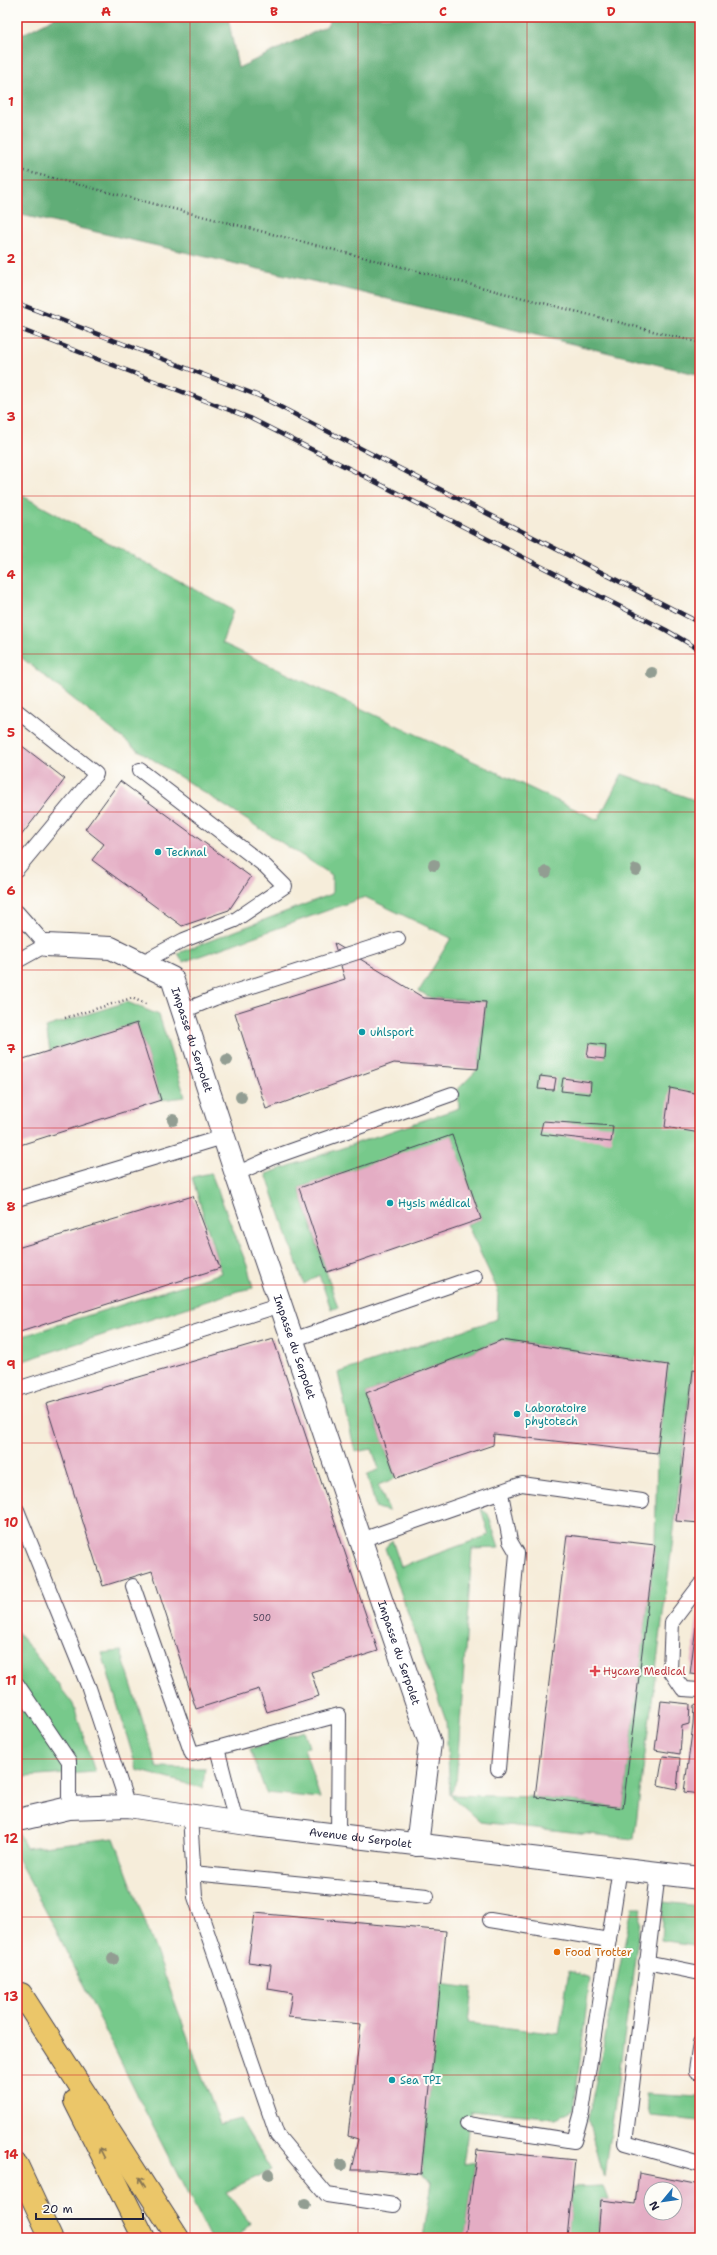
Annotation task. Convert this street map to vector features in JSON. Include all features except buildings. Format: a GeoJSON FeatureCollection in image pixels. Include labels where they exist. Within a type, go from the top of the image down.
{"type":"FeatureCollection","features":[{"type":"Feature","properties":{"kind":"highway"},"geometry":{"type":"LineString","coordinates":[[19,1990],[144,2238]]}},
{"type":"Feature","properties":{"kind":"highway"},"geometry":{"type":"LineString","coordinates":[[19,1990],[178,2238]]}},
{"type":"Feature","properties":{"kind":"highway"},"geometry":{"type":"LineString","coordinates":[[17,2165],[51,2238]]}},
{"type":"Feature","properties":{"kind":"street","name":"Impasse du Serpolet"},"geometry":{"type":"LineString","coordinates":[[46,945],[111,948],[172,978],[223,1137],[430,1742],[417,1845]]}},
{"type":"Feature","properties":{"kind":"street","name":"Avenue du Serpolet"},"geometry":{"type":"LineString","coordinates":[[22,1819],[69,1808],[128,1806],[190,1816],[417,1845],[700,1878]]}},
{"type":"Feature","properties":{"kind":"lane"},"geometry":{"type":"LineString","coordinates":[[17,711],[96,774],[17,869]]}},
{"type":"Feature","properties":{"kind":"lane"},"geometry":{"type":"LineString","coordinates":[[140,770],[265,866],[285,886],[235,920],[184,940],[141,963]]}},
{"type":"Feature","properties":{"kind":"lane"},"geometry":{"type":"LineString","coordinates":[[17,912],[46,945],[17,961]]}},
{"type":"Feature","properties":{"kind":"lane"},"geometry":{"type":"LineString","coordinates":[[183,1011],[215,998],[398,939]]}},
{"type":"Feature","properties":{"kind":"lane"},"geometry":{"type":"LineString","coordinates":[[236,1174],[271,1158],[452,1094]]}},
{"type":"Feature","properties":{"kind":"lane"},"geometry":{"type":"LineString","coordinates":[[17,1199],[223,1137]]}},
{"type":"Feature","properties":{"kind":"lane"},"geometry":{"type":"LineString","coordinates":[[292,1340],[474,1277]]}},
{"type":"Feature","properties":{"kind":"lane"},"geometry":{"type":"LineString","coordinates":[[17,1389],[281,1305]]}},
{"type":"Feature","properties":{"kind":"lane"},"geometry":{"type":"LineString","coordinates":[[361,1540],[501,1493],[522,1484],[642,1501]]}},
{"type":"Feature","properties":{"kind":"lane"},"geometry":{"type":"LineString","coordinates":[[498,1769],[517,1553],[510,1541],[501,1493]]}},
{"type":"Feature","properties":{"kind":"lane"},"geometry":{"type":"LineString","coordinates":[[17,1510],[89,1688],[128,1806]]}},
{"type":"Feature","properties":{"kind":"lane"},"geometry":{"type":"LineString","coordinates":[[133,1586],[192,1754],[339,1715],[338,1835]]}},
{"type":"Feature","properties":{"kind":"lane"},"geometry":{"type":"LineString","coordinates":[[700,1586],[672,1622],[670,1670],[683,1689],[700,1690]]}},
{"type":"Feature","properties":{"kind":"lane"},"geometry":{"type":"LineString","coordinates":[[17,1684],[69,1760],[69,1808]]}},
{"type":"Feature","properties":{"kind":"lane"},"geometry":{"type":"LineString","coordinates":[[217,1748],[236,1822]]}},
{"type":"Feature","properties":{"kind":"lane"},"geometry":{"type":"LineString","coordinates":[[190,1816],[195,1898],[277,2135],[328,2195],[394,2205]]}},
{"type":"Feature","properties":{"kind":"lane"},"geometry":{"type":"LineString","coordinates":[[467,2124],[574,2141],[582,2112],[620,1868]]}},
{"type":"Feature","properties":{"kind":"lane"},"geometry":{"type":"LineString","coordinates":[[193,1873],[427,1896]]}},
{"type":"Feature","properties":{"kind":"lane"},"geometry":{"type":"LineString","coordinates":[[658,1873],[625,2143],[700,2164]]}},
{"type":"Feature","properties":{"kind":"lane"},"geometry":{"type":"LineString","coordinates":[[490,1920],[608,1940]]}},
{"type":"Feature","properties":{"kind":"lane"},"geometry":{"type":"LineString","coordinates":[[646,1962],[700,1972]]}},
{"type":"Feature","properties":{"kind":"lane"},"geometry":{"type":"LineString","coordinates":[[696,2071],[700,2043]]}},
{"type":"Feature","properties":{"kind":"path"},"geometry":{"type":"LineString","coordinates":[[17,169],[700,343]]}},
{"type":"Feature","properties":{"kind":"green space"},"geometry":{"type":"Polygon","coordinates":[[[56,17],[228,17],[238,68],[327,26],[332,17],[700,17],[700,375],[347,289],[17,214],[17,37],[56,17]]]}},
{"type":"Feature","properties":{"kind":"green space"},"geometry":{"type":"Polygon","coordinates":[[[17,493],[233,610],[222,643],[598,820],[622,774],[700,802],[700,1339],[696,1338],[673,1538],[634,1839],[480,1822],[450,1795],[535,1797],[623,1808],[655,1545],[657,1453],[668,1365],[502,1340],[366,1393],[396,1478],[378,1485],[389,1511],[376,1508],[367,1475],[379,1469],[372,1449],[355,1452],[338,1373],[497,1319],[498,1291],[467,1224],[481,1219],[452,1136],[299,1188],[338,1308],[331,1309],[319,1275],[304,1284],[266,1174],[459,1108],[458,1089],[478,1069],[486,1002],[431,998],[419,991],[451,938],[365,897],[183,962],[178,953],[332,894],[332,875],[135,748],[17,654],[17,493]]]}},
{"type":"Feature","properties":{"kind":"green space"},"geometry":{"type":"Polygon","coordinates":[[[127,1002],[159,1015],[185,1097],[161,1100],[137,1023],[50,1051],[46,1027],[127,1002]]]}},
{"type":"Feature","properties":{"kind":"green space"},"geometry":{"type":"Polygon","coordinates":[[[211,1173],[248,1268],[253,1288],[238,1291],[17,1363],[17,1338],[221,1273],[192,1177],[211,1173]]]}},
{"type":"Feature","properties":{"kind":"green space"},"geometry":{"type":"Polygon","coordinates":[[[481,1509],[488,1514],[499,1548],[472,1549],[456,1784],[450,1795],[446,1721],[385,1548],[392,1540],[401,1567],[489,1535],[481,1509]]]}},
{"type":"Feature","properties":{"kind":"green space"},"geometry":{"type":"Polygon","coordinates":[[[17,1631],[73,1704],[95,1772],[25,1777],[17,1784],[17,1631]]]}},
{"type":"Feature","properties":{"kind":"green space"},"geometry":{"type":"Polygon","coordinates":[[[121,1651],[157,1767],[205,1768],[203,1788],[137,1770],[102,1653],[121,1651]]]}},
{"type":"Feature","properties":{"kind":"green space"},"geometry":{"type":"Polygon","coordinates":[[[304,1731],[309,1747],[304,1748],[320,1798],[266,1793],[250,1749],[304,1731]]]}},
{"type":"Feature","properties":{"kind":"green space"},"geometry":{"type":"Polygon","coordinates":[[[17,1829],[26,1848],[114,1838],[220,2124],[240,2119],[271,2170],[226,2192],[250,2223],[238,2238],[210,2238],[140,2101],[55,1928],[17,1858],[17,1829]]]}},
{"type":"Feature","properties":{"kind":"green space"},"geometry":{"type":"Polygon","coordinates":[[[663,1902],[700,1906],[700,1946],[661,1940],[663,1902]]]}},
{"type":"Feature","properties":{"kind":"green space"},"geometry":{"type":"Polygon","coordinates":[[[632,1908],[642,1908],[605,2176],[600,2167],[588,2119],[632,1908]]]}},
{"type":"Feature","properties":{"kind":"green space"},"geometry":{"type":"Polygon","coordinates":[[[569,1971],[590,1978],[574,2109],[556,2118],[471,2110],[463,2165],[475,2163],[465,2238],[423,2238],[432,2182],[421,2174],[440,1984],[472,1988],[468,2023],[559,2034],[569,1971]]]}},
{"type":"Feature","properties":{"kind":"green space"},"geometry":{"type":"Polygon","coordinates":[[[645,2094],[700,2097],[700,2121],[650,2116],[645,2094]]]}},
{"type":"Feature","properties":{"kind":"green space"},"geometry":{"type":"Polygon","coordinates":[[[603,2186],[608,2200],[601,2200],[598,2238],[567,2238],[572,2187],[603,2186]]]}},
{"type":"Feature","properties":{"kind":"railway"},"geometry":{"type":"LineString","coordinates":[[17,303],[259,396],[700,623]]}},
{"type":"Feature","properties":{"kind":"railway"},"geometry":{"type":"LineString","coordinates":[[17,328],[250,418],[666,630],[700,650]]}},
{"type":"Feature","properties":{"kind":"place","name":"Technal"},"geometry":{"type":"Point","coordinates":[158,852]}},
{"type":"Feature","properties":{"kind":"place","name":"uhlsport"},"geometry":{"type":"Point","coordinates":[362,1032]}},
{"type":"Feature","properties":{"kind":"place","name":"Hysis médical"},"geometry":{"type":"Point","coordinates":[390,1203]}},
{"type":"Feature","properties":{"kind":"place","name":"Laboratoire phytotech"},"geometry":{"type":"Point","coordinates":[517,1414]}},
{"type":"Feature","properties":{"kind":"place","name":"Hycare Medical"},"geometry":{"type":"Point","coordinates":[595,1671]}},
{"type":"Feature","properties":{"kind":"place","name":"Food Trotter"},"geometry":{"type":"Point","coordinates":[557,1952]}},
{"type":"Feature","properties":{"kind":"place","name":"Sea TPI"},"geometry":{"type":"Point","coordinates":[392,2080]}}]}
